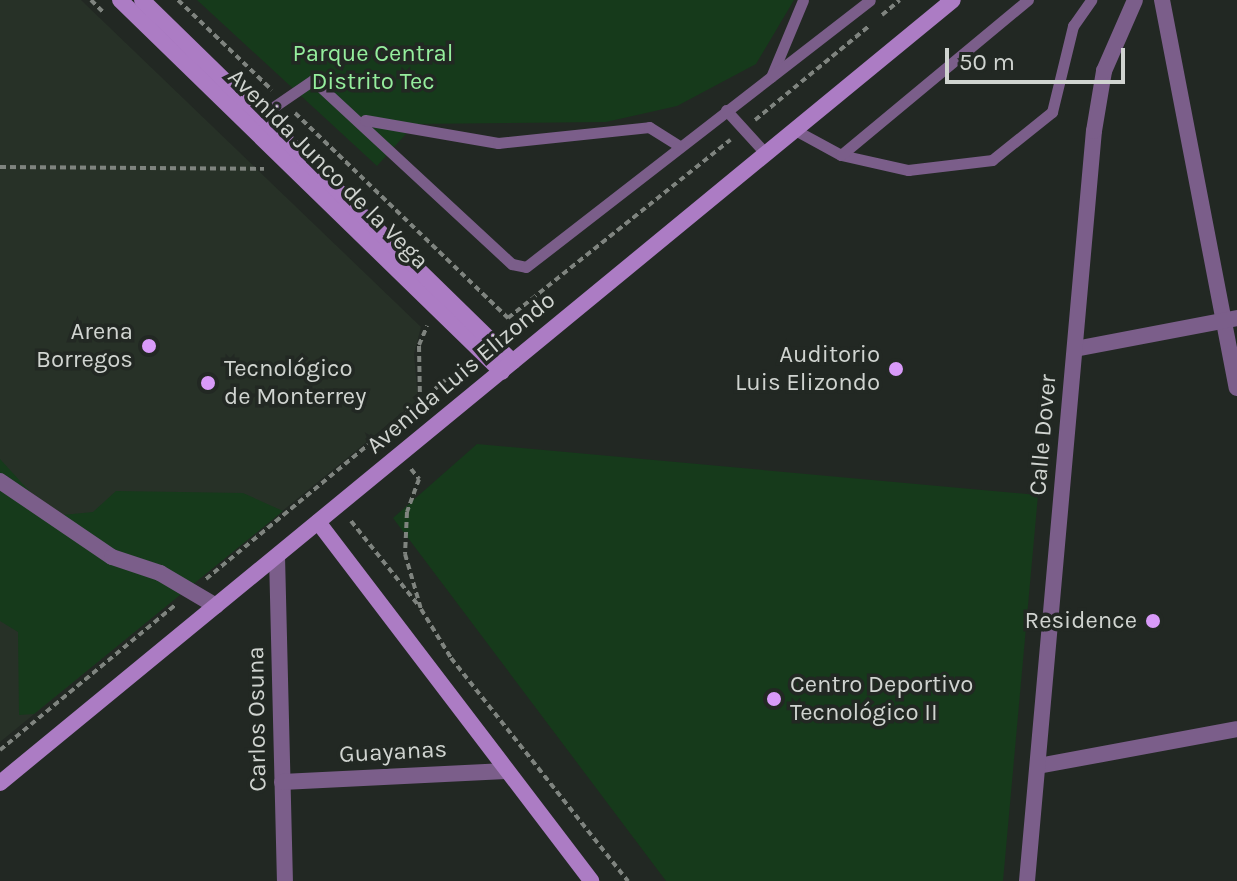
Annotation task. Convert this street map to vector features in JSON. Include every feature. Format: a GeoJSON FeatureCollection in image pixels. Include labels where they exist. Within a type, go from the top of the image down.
{"type":"FeatureCollection","features":[{"type":"Feature","properties":{"kind":"street","name":"Avenida Junco de la Vega"},"geometry":{"type":"LineString","coordinates":[[120,0],[256,120],[471,356],[501,372]]}},
{"type":"Feature","properties":{"kind":"street","name":"Avenida Junco de la Vega"},"geometry":{"type":"LineString","coordinates":[[142,0],[501,372]]}},
{"type":"Feature","properties":{"kind":"street","name":"Avenida Luis Elizondo"},"geometry":{"type":"LineString","coordinates":[[0,783],[953,0]]}},
{"type":"Feature","properties":{"kind":"street","name":"Calle Dover"},"geometry":{"type":"LineString","coordinates":[[1027,881],[1094,131],[1104,71],[1135,0]]}},
{"type":"Feature","properties":{"kind":"street"},"geometry":{"type":"LineString","coordinates":[[1162,0],[1231,319],[1237,388]]}},
{"type":"Feature","properties":{"kind":"street"},"geometry":{"type":"LineString","coordinates":[[1075,349],[1231,319]]}},
{"type":"Feature","properties":{"kind":"street"},"geometry":{"type":"LineString","coordinates":[[0,481],[112,557],[193,590],[216,606]]}},
{"type":"Feature","properties":{"kind":"street"},"geometry":{"type":"LineString","coordinates":[[318,522],[591,881]]}},
{"type":"Feature","properties":{"kind":"street","name":"Carlos Osuna"},"geometry":{"type":"LineString","coordinates":[[277,556],[285,881]]}},
{"type":"Feature","properties":{"kind":"street"},"geometry":{"type":"LineString","coordinates":[[1038,766],[1237,729]]}},
{"type":"Feature","properties":{"kind":"street","name":"Guayanas"},"geometry":{"type":"LineString","coordinates":[[282,782],[506,771]]}},
{"type":"Feature","properties":{"kind":"lane"},"geometry":{"type":"LineString","coordinates":[[771,77],[803,0]]}},
{"type":"Feature","properties":{"kind":"lane"},"geometry":{"type":"LineString","coordinates":[[256,120],[311,80],[360,119],[520,268],[870,0]]}},
{"type":"Feature","properties":{"kind":"lane"},"geometry":{"type":"LineString","coordinates":[[841,155],[1028,0]]}},
{"type":"Feature","properties":{"kind":"lane"},"geometry":{"type":"LineString","coordinates":[[795,130],[841,155],[908,170],[992,160],[1052,112],[1073,26],[1091,0]]}},
{"type":"Feature","properties":{"kind":"lane"},"geometry":{"type":"LineString","coordinates":[[726,110],[766,154]]}},
{"type":"Feature","properties":{"kind":"lane"},"geometry":{"type":"LineString","coordinates":[[360,119],[466,141],[592,137],[649,127],[679,146]]}},
{"type":"Feature","properties":{"kind":"path"},"geometry":{"type":"LineString","coordinates":[[91,0],[113,21]]}},
{"type":"Feature","properties":{"kind":"path"},"geometry":{"type":"LineString","coordinates":[[256,158],[278,180]]}},
{"type":"Feature","properties":{"kind":"path"},"geometry":{"type":"LineString","coordinates":[[0,167],[267,169]]}},
{"type":"Feature","properties":{"kind":"path"},"geometry":{"type":"LineString","coordinates":[[417,312],[438,333]]}},
{"type":"Feature","properties":{"kind":"path"},"geometry":{"type":"LineString","coordinates":[[420,402],[419,345],[428,323]]}},
{"type":"Feature","properties":{"kind":"path"},"geometry":{"type":"LineString","coordinates":[[457,352],[501,372]]}},
{"type":"Feature","properties":{"kind":"path"},"geometry":{"type":"LineString","coordinates":[[0,750],[420,402],[471,356]]}},
{"type":"Feature","properties":{"kind":"path"},"geometry":{"type":"LineString","coordinates":[[398,479],[422,460]]}},
{"type":"Feature","properties":{"kind":"path"},"geometry":{"type":"LineString","coordinates":[[411,469],[419,479],[405,554],[421,609]]}},
{"type":"Feature","properties":{"kind":"path"},"geometry":{"type":"LineString","coordinates":[[361,509],[349,519],[421,609],[451,658],[628,881]]}},
{"type":"Feature","properties":{"kind":"shaded area","name":"Tecnológico de Monterrey"},"geometry":{"type":"Polygon","coordinates":[[[0,0],[81,0],[421,327],[414,354],[418,400],[0,742],[0,0]]]}},
{"type":"Feature","properties":{"kind":"green space","name":"Parque Central Distrito Tec"},"geometry":{"type":"Polygon","coordinates":[[[197,0],[794,0],[756,64],[677,106],[606,122],[415,124],[377,166],[197,0]]]}},
{"type":"Feature","properties":{"kind":"green space","name":"Centro Deportivo Tecnológico II"},"geometry":{"type":"Polygon","coordinates":[[[477,444],[1038,495],[1003,881],[666,881],[393,518],[477,444]]]}},
{"type":"Feature","properties":{"kind":"green space"},"geometry":{"type":"Polygon","coordinates":[[[0,459],[52,516],[93,512],[116,491],[243,493],[283,511],[34,714],[19,715],[18,632],[0,621],[0,459]]]}},
{"type":"Feature","properties":{"kind":"place","name":"Arena Borregos"},"geometry":{"type":"Point","coordinates":[149,346]}},
{"type":"Feature","properties":{"kind":"place","name":"Auditorio Luis Elizondo"},"geometry":{"type":"Point","coordinates":[896,369]}},
{"type":"Feature","properties":{"kind":"place","name":"Tecnológico de Monterrey"},"geometry":{"type":"Point","coordinates":[208,383]}},
{"type":"Feature","properties":{"kind":"place","name":"Residence"},"geometry":{"type":"Point","coordinates":[1153,621]}},
{"type":"Feature","properties":{"kind":"place","name":"Centro Deportivo Tecnológico II"},"geometry":{"type":"Point","coordinates":[774,699]}}]}
